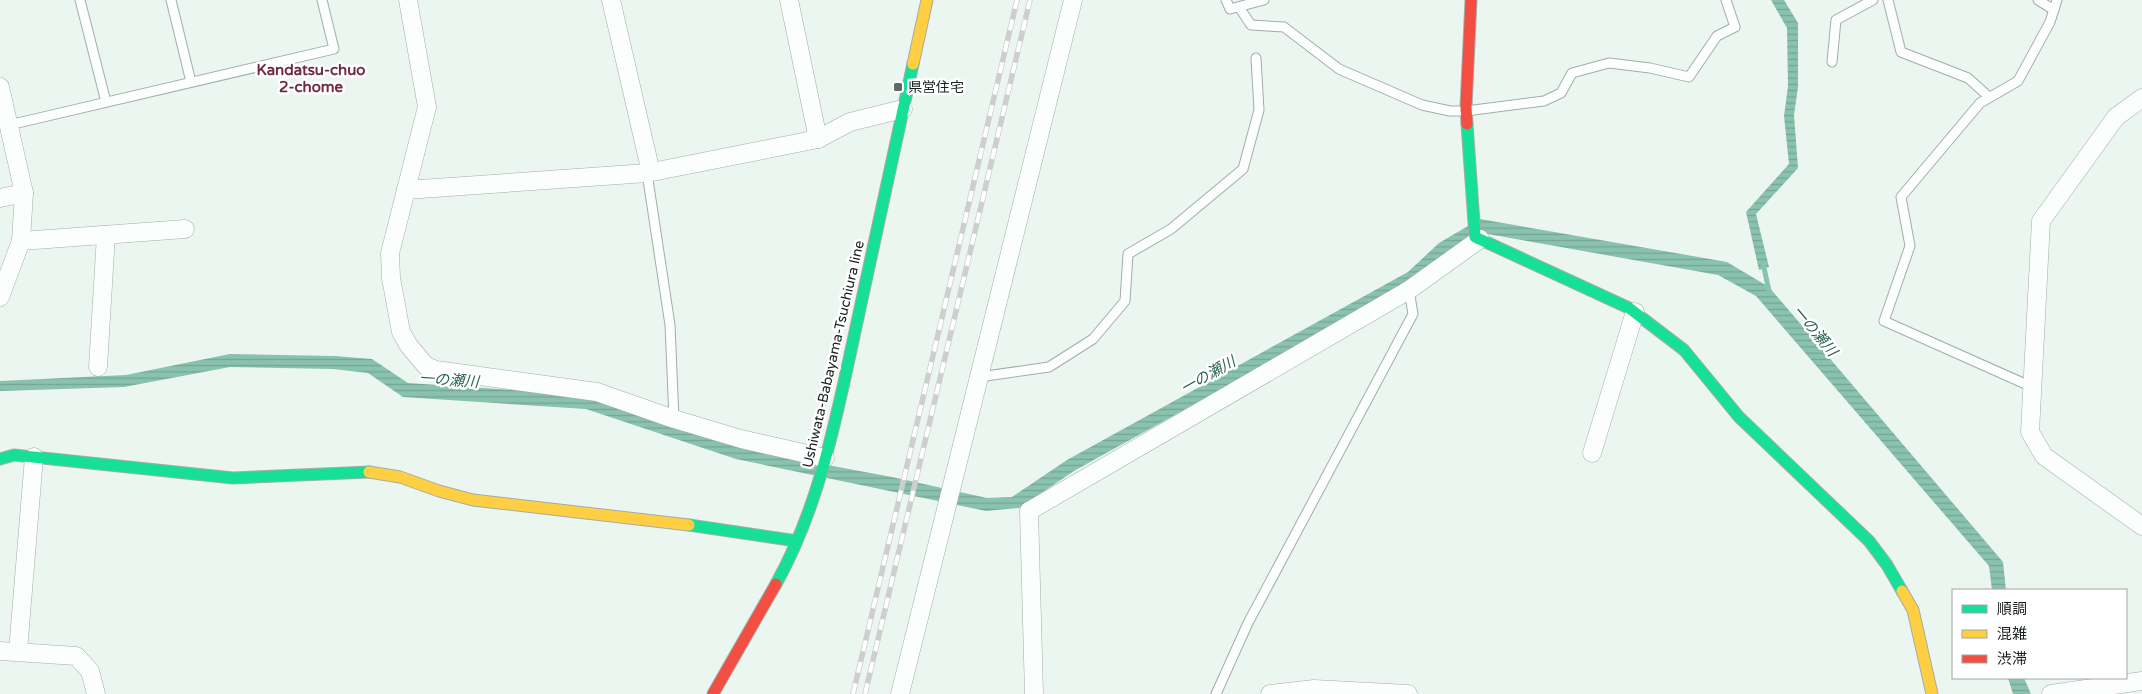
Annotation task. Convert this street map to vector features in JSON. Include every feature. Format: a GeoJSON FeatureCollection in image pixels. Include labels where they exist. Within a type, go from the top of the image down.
{"type":"FeatureCollection","features":[{"type":"Feature","properties":{"kind":"street"},"geometry":{"type":"LineString","coordinates":[[408,0],[427,107],[390,253],[391,278],[401,332],[409,346],[426,366],[436,370],[597,392],[741,440],[825,458]]}},
{"type":"Feature","properties":{"kind":"street"},"geometry":{"type":"LineString","coordinates":[[612,0],[649,164],[647,174]]}},
{"type":"Feature","properties":{"kind":"street"},"geometry":{"type":"LineString","coordinates":[[789,0],[818,139]]}},
{"type":"Feature","properties":{"kind":"street","name":"Ushiwata-Babayama-Tsuchiura line"},"geometry":{"type":"LineString","coordinates":[[712,694],[781,574],[797,542],[814,497],[833,431],[927,0]]}},
{"type":"Feature","properties":{"kind":"street"},"geometry":{"type":"LineString","coordinates":[[900,694],[1073,0]]}},
{"type":"Feature","properties":{"kind":"street"},"geometry":{"type":"LineString","coordinates":[[1471,0],[1466,111],[1475,237],[1635,312],[1684,350],[1739,417],[1869,541],[1887,564],[1913,610],[1932,694]]}},
{"type":"Feature","properties":{"kind":"street"},"geometry":{"type":"LineString","coordinates":[[0,297],[21,241],[24,193],[1,97]]}},
{"type":"Feature","properties":{"kind":"street"},"geometry":{"type":"LineString","coordinates":[[2142,98],[2116,117],[2041,221],[2030,432],[2044,456],[2142,526]]}},
{"type":"Feature","properties":{"kind":"street"},"geometry":{"type":"LineString","coordinates":[[406,190],[647,174],[818,139],[850,122],[903,109]]}},
{"type":"Feature","properties":{"kind":"street"},"geometry":{"type":"LineString","coordinates":[[0,198],[24,193]]}},
{"type":"Feature","properties":{"kind":"street"},"geometry":{"type":"LineString","coordinates":[[21,241],[185,229]]}},
{"type":"Feature","properties":{"kind":"street"},"geometry":{"type":"LineString","coordinates":[[98,368],[106,235]]}},
{"type":"Feature","properties":{"kind":"street"},"geometry":{"type":"LineString","coordinates":[[1034,694],[1029,511],[1409,290],[1480,239]]}},
{"type":"Feature","properties":{"kind":"street"},"geometry":{"type":"LineString","coordinates":[[1592,454],[1635,312]]}},
{"type":"Feature","properties":{"kind":"street"},"geometry":{"type":"LineString","coordinates":[[0,459],[14,455],[233,478],[364,471],[400,477],[439,491],[473,500],[686,525],[797,542]]}},
{"type":"Feature","properties":{"kind":"street"},"geometry":{"type":"LineString","coordinates":[[18,651],[34,457]]}},
{"type":"Feature","properties":{"kind":"street"},"geometry":{"type":"LineString","coordinates":[[0,652],[18,651],[76,656],[90,671],[96,694]]}},
{"type":"Feature","properties":{"kind":"street"},"geometry":{"type":"LineString","coordinates":[[2051,694],[2142,682]]}},
{"type":"Feature","properties":{"kind":"street"},"geometry":{"type":"LineString","coordinates":[[1270,694],[1314,689],[1408,694]]}},
{"type":"Feature","properties":{"kind":"lane"},"geometry":{"type":"LineString","coordinates":[[80,0],[106,102]]}},
{"type":"Feature","properties":{"kind":"lane"},"geometry":{"type":"LineString","coordinates":[[171,0],[191,82]]}},
{"type":"Feature","properties":{"kind":"lane"},"geometry":{"type":"LineString","coordinates":[[9,125],[334,49],[322,0]]}},
{"type":"Feature","properties":{"kind":"lane"},"geometry":{"type":"LineString","coordinates":[[1226,0],[1230,9],[1264,0]]}},
{"type":"Feature","properties":{"kind":"lane"},"geometry":{"type":"LineString","coordinates":[[1239,7],[1251,25],[1284,27],[1339,69],[1422,105],[1450,111],[1466,111],[1544,101],[1561,93],[1572,73],[1609,62],[1650,68],[1689,77],[1717,36],[1735,27],[1726,0]]}},
{"type":"Feature","properties":{"kind":"lane"},"geometry":{"type":"LineString","coordinates":[[1832,62],[1836,20],[1873,0]]}},
{"type":"Feature","properties":{"kind":"lane"},"geometry":{"type":"LineString","coordinates":[[1888,0],[1901,52],[1968,78],[1988,96]]}},
{"type":"Feature","properties":{"kind":"lane"},"geometry":{"type":"LineString","coordinates":[[2038,0],[2054,10]]}},
{"type":"Feature","properties":{"kind":"lane"},"geometry":{"type":"LineString","coordinates":[[2032,387],[1884,321],[1910,246],[1901,197],[1980,103],[1988,96],[2018,81],[2050,22],[2056,0]]}},
{"type":"Feature","properties":{"kind":"lane"},"geometry":{"type":"LineString","coordinates":[[979,377],[1049,367],[1093,339],[1125,301],[1128,254],[1171,229],[1243,169],[1259,110],[1256,58]]}},
{"type":"Feature","properties":{"kind":"lane"},"geometry":{"type":"LineString","coordinates":[[647,174],[670,325],[674,419]]}},
{"type":"Feature","properties":{"kind":"lane"},"geometry":{"type":"LineString","coordinates":[[1216,694],[1248,623],[1413,314],[1409,290]]}},
{"type":"Feature","properties":{"kind":"shaded area"},"geometry":{"type":"Polygon","coordinates":[[[1771,0],[1784,0],[1798,23],[1798,87],[1794,115],[1798,168],[1756,214],[1769,267],[1759,270],[1746,212],[1789,164],[1784,116],[1788,86],[1787,28],[1771,0]]]}},
{"type":"Feature","properties":{"kind":"shaded area"},"geometry":{"type":"Polygon","coordinates":[[[1480,219],[1727,262],[1769,287],[2003,562],[2006,589],[1992,589],[1989,566],[1756,296],[1718,275],[1482,233],[1416,281],[1074,471],[1019,508],[986,511],[736,459],[586,409],[403,397],[368,373],[333,369],[230,367],[124,387],[0,391],[0,381],[126,375],[230,354],[335,356],[372,359],[408,383],[589,395],[811,462],[892,477],[987,498],[1012,497],[1067,460],[1408,272],[1439,243],[1480,219]]]}},
{"type":"Feature","properties":{"kind":"shaded area"},"geometry":{"type":"Polygon","coordinates":[[[2008,679],[2024,679],[2031,694],[2013,694],[2008,679]]]}},
{"type":"Feature","properties":{"kind":"waterway"},"geometry":{"type":"LineString","coordinates":[[1763,263],[1769,291]]}},
{"type":"Feature","properties":{"kind":"railway"},"geometry":{"type":"LineString","coordinates":[[853,694],[1017,0]]}},
{"type":"Feature","properties":{"kind":"railway"},"geometry":{"type":"LineString","coordinates":[[865,694],[1030,0]]}},
{"type":"Feature","properties":{"kind":"traffic: fast"},"geometry":{"type":"LineString","coordinates":[[776,584],[791,554],[816,491],[834,426],[913,64]]}},
{"type":"Feature","properties":{"kind":"traffic: fast"},"geometry":{"type":"LineString","coordinates":[[1467,124],[1475,237],[1629,308],[1684,350],[1739,417],[1869,541],[1887,565],[1902,591]]}},
{"type":"Feature","properties":{"kind":"traffic: fast"},"geometry":{"type":"LineString","coordinates":[[0,459],[14,455],[233,478],[369,472]]}},
{"type":"Feature","properties":{"kind":"traffic: fast"},"geometry":{"type":"LineString","coordinates":[[689,525],[797,541]]}},
{"type":"Feature","properties":{"kind":"traffic: slow"},"geometry":{"type":"LineString","coordinates":[[913,64],[927,0]]}},
{"type":"Feature","properties":{"kind":"traffic: slow"},"geometry":{"type":"LineString","coordinates":[[369,472],[400,477],[439,491],[473,500],[689,525]]}},
{"type":"Feature","properties":{"kind":"traffic: slow"},"geometry":{"type":"LineString","coordinates":[[1902,591],[1913,610],[1932,694]]}},
{"type":"Feature","properties":{"kind":"traffic: jam"},"geometry":{"type":"LineString","coordinates":[[1467,124],[1466,107],[1471,0]]}},
{"type":"Feature","properties":{"kind":"traffic: jam"},"geometry":{"type":"LineString","coordinates":[[713,694],[776,584]]}},
{"type":"Feature","properties":{"kind":"place","name":"県営住宅"},"geometry":{"type":"Point","coordinates":[898,87]}},
{"type":"Feature","properties":{"kind":"district","name":"Kandatsu-chuo 2-chome"},"geometry":{"type":"Point","coordinates":[311,78]}},
{"type":"Feature","properties":{"kind":"water label","name":"一の瀬川"},"geometry":{"type":"Point","coordinates":[1815,331]}},
{"type":"Feature","properties":{"kind":"water label","name":"一の瀬川"},"geometry":{"type":"Point","coordinates":[1208,375]}},
{"type":"Feature","properties":{"kind":"water label","name":"一の瀬川"},"geometry":{"type":"Point","coordinates":[449,380]}}]}
